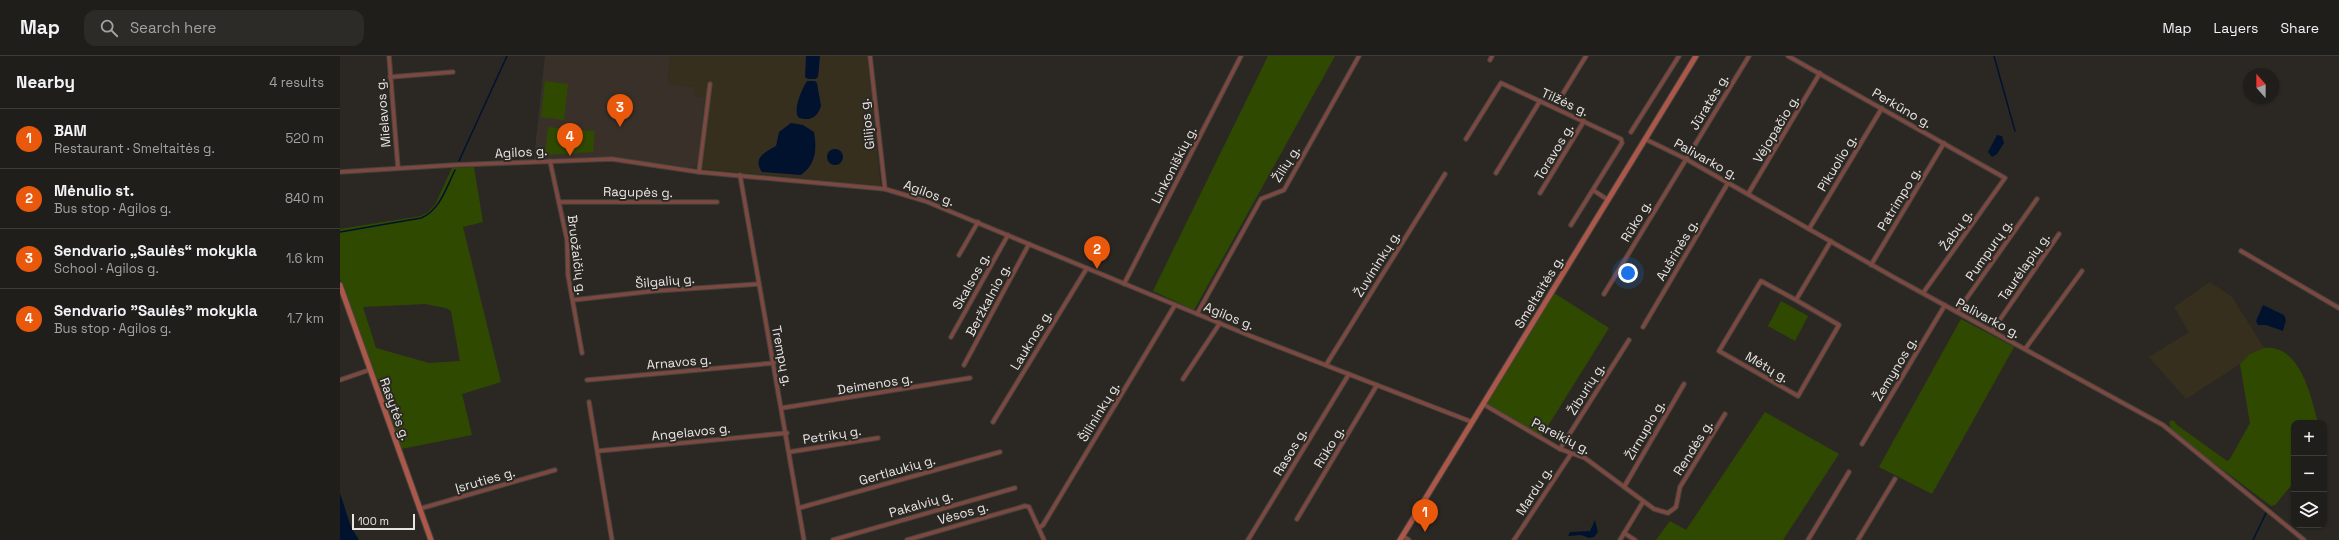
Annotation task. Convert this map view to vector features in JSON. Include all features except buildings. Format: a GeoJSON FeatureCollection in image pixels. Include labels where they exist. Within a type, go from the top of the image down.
{"type":"FeatureCollection","features":[{"type":"Feature","properties":{"kind":"main road","name":"Smeltaitės g."},"geometry":{"type":"LineString","coordinates":[[1401,538],[1696,56]]}},
{"type":"Feature","properties":{"kind":"main road","name":"Rasytės g."},"geometry":{"type":"LineString","coordinates":[[340,285],[369,370],[431,540]]}},
{"type":"Feature","properties":{"kind":"street","name":"Mielavos g."},"geometry":{"type":"LineString","coordinates":[[388,56],[398,168]]}},
{"type":"Feature","properties":{"kind":"street","name":"Gilijos g."},"geometry":{"type":"LineString","coordinates":[[870,56],[885,189]]}},
{"type":"Feature","properties":{"kind":"street","name":"Linkoniškių g."},"geometry":{"type":"LineString","coordinates":[[1124,284],[1241,56]]}},
{"type":"Feature","properties":{"kind":"street","name":"Žilių g."},"geometry":{"type":"LineString","coordinates":[[1197,314],[1261,199],[1284,190],[1359,56]]}},
{"type":"Feature","properties":{"kind":"street"},"geometry":{"type":"LineString","coordinates":[[1559,100],[1586,56]]}},
{"type":"Feature","properties":{"kind":"street"},"geometry":{"type":"LineString","coordinates":[[1631,132],[1679,56]]}},
{"type":"Feature","properties":{"kind":"street","name":"Jūratės g."},"geometry":{"type":"LineString","coordinates":[[1686,159],[1749,56]]}},
{"type":"Feature","properties":{"kind":"street","name":"Perkūno g."},"geometry":{"type":"LineString","coordinates":[[1788,56],[2005,178]]}},
{"type":"Feature","properties":{"kind":"street"},"geometry":{"type":"LineString","coordinates":[[390,77],[453,72]]}},
{"type":"Feature","properties":{"kind":"street","name":"Vėjopačio g."},"geometry":{"type":"LineString","coordinates":[[1748,194],[1820,73]]}},
{"type":"Feature","properties":{"kind":"street","name":"Tilžės g."},"geometry":{"type":"LineString","coordinates":[[1466,139],[1501,83],[1620,138],[1622,143],[1593,190]]}},
{"type":"Feature","properties":{"kind":"street"},"geometry":{"type":"LineString","coordinates":[[699,172],[710,84]]}},
{"type":"Feature","properties":{"kind":"street"},"geometry":{"type":"LineString","coordinates":[[1496,173],[1540,101]]}},
{"type":"Feature","properties":{"kind":"street","name":"Pikuolio g."},"geometry":{"type":"LineString","coordinates":[[1809,228],[1882,108]]}},
{"type":"Feature","properties":{"kind":"street","name":"Toravos g."},"geometry":{"type":"LineString","coordinates":[[1540,193],[1584,121]]}},
{"type":"Feature","properties":{"kind":"street","name":"Palivarko g."},"geometry":{"type":"LineString","coordinates":[[1645,139],[1686,159],[1809,228],[1871,265],[2163,425],[2304,540]]}},
{"type":"Feature","properties":{"kind":"street","name":"Patrimpo g."},"geometry":{"type":"LineString","coordinates":[[1871,265],[1944,143]]}},
{"type":"Feature","properties":{"kind":"street","name":"Agilos g."},"geometry":{"type":"LineString","coordinates":[[340,172],[398,168],[612,159],[699,172],[885,189],[926,200],[1197,314],[1472,422]]}},
{"type":"Feature","properties":{"kind":"street","name":"Rūko g."},"geometry":{"type":"LineString","coordinates":[[1604,294],[1686,159]]}},
{"type":"Feature","properties":{"kind":"street","name":"Bruožaičių g."},"geometry":{"type":"LineString","coordinates":[[550,161],[567,240],[567,267],[582,353]]}},
{"type":"Feature","properties":{"kind":"street","name":"Žuvininkų g."},"geometry":{"type":"LineString","coordinates":[[1326,364],[1445,174]]}},
{"type":"Feature","properties":{"kind":"street","name":"Trempų g."},"geometry":{"type":"LineString","coordinates":[[740,175],[758,284],[787,433],[804,540]]}},
{"type":"Feature","properties":{"kind":"street","name":"Žabų g."},"geometry":{"type":"LineString","coordinates":[[1923,293],[2005,178]]}},
{"type":"Feature","properties":{"kind":"street","name":"Aušrinės g."},"geometry":{"type":"LineString","coordinates":[[1643,327],[1728,183]]}},
{"type":"Feature","properties":{"kind":"street"},"geometry":{"type":"LineString","coordinates":[[1571,225],[1593,190],[1608,200]]}},
{"type":"Feature","properties":{"kind":"street","name":"Pumpurų g."},"geometry":{"type":"LineString","coordinates":[[1957,312],[2037,199]]}},
{"type":"Feature","properties":{"kind":"street","name":"Ragupės g."},"geometry":{"type":"LineString","coordinates":[[559,202],[717,202]]}},
{"type":"Feature","properties":{"kind":"street"},"geometry":{"type":"LineString","coordinates":[[959,255],[978,222]]}},
{"type":"Feature","properties":{"kind":"street","name":"Taurėlapių g."},"geometry":{"type":"LineString","coordinates":[[1992,331],[2059,234]]}},
{"type":"Feature","properties":{"kind":"street","name":"Skalsos g."},"geometry":{"type":"LineString","coordinates":[[951,337],[1008,235]]}},
{"type":"Feature","properties":{"kind":"street"},"geometry":{"type":"LineString","coordinates":[[1796,300],[1831,241]]}},
{"type":"Feature","properties":{"kind":"street","name":"Beržkalnio g."},"geometry":{"type":"LineString","coordinates":[[964,365],[1029,244]]}},
{"type":"Feature","properties":{"kind":"street"},"geometry":{"type":"LineString","coordinates":[[2241,250],[2339,308]]}},
{"type":"Feature","properties":{"kind":"street","name":"Lauknos g."},"geometry":{"type":"LineString","coordinates":[[993,422],[1087,268]]}},
{"type":"Feature","properties":{"kind":"street"},"geometry":{"type":"LineString","coordinates":[[2025,349],[2082,271]]}},
{"type":"Feature","properties":{"kind":"street","name":"Mėtų g."},"geometry":{"type":"LineString","coordinates":[[1761,280],[1796,300],[1839,325],[1798,396],[1718,351],[1761,280]]}},
{"type":"Feature","properties":{"kind":"street","name":"Šilgalių g."},"geometry":{"type":"LineString","coordinates":[[573,300],[758,284]]}},
{"type":"Feature","properties":{"kind":"street","name":"Šilininkų g."},"geometry":{"type":"LineString","coordinates":[[1039,528],[1043,525],[1175,305]]}},
{"type":"Feature","properties":{"kind":"street","name":"Žemynos g."},"geometry":{"type":"LineString","coordinates":[[1862,444],[1945,305]]}},
{"type":"Feature","properties":{"kind":"street"},"geometry":{"type":"LineString","coordinates":[[1183,379],[1220,323]]}},
{"type":"Feature","properties":{"kind":"street","name":"Žiburių g."},"geometry":{"type":"LineString","coordinates":[[1560,449],[1629,340]]}},
{"type":"Feature","properties":{"kind":"street","name":"Arnavos g."},"geometry":{"type":"LineString","coordinates":[[587,380],[774,363]]}},
{"type":"Feature","properties":{"kind":"street"},"geometry":{"type":"LineString","coordinates":[[340,380],[369,370]]}},
{"type":"Feature","properties":{"kind":"street","name":"Rasos g."},"geometry":{"type":"LineString","coordinates":[[1248,540],[1349,374]]}},
{"type":"Feature","properties":{"kind":"street","name":"Deimenos g."},"geometry":{"type":"LineString","coordinates":[[782,408],[970,378]]}},
{"type":"Feature","properties":{"kind":"street","name":"Žirnupio g."},"geometry":{"type":"LineString","coordinates":[[1624,487],[1684,384]]}},
{"type":"Feature","properties":{"kind":"street","name":"Rūko g."},"geometry":{"type":"LineString","coordinates":[[1297,519],[1377,385]]}},
{"type":"Feature","properties":{"kind":"street"},"geometry":{"type":"LineString","coordinates":[[590,402],[612,540]]}},
{"type":"Feature","properties":{"kind":"street","name":"Pareikių g."},"geometry":{"type":"LineString","coordinates":[[1483,404],[1560,449],[1585,458],[1643,502],[1661,512],[1668,512]]}},
{"type":"Feature","properties":{"kind":"street","name":"Rendės g."},"geometry":{"type":"LineString","coordinates":[[1668,512],[1676,507],[1680,487],[1726,414]]}},
{"type":"Feature","properties":{"kind":"street","name":"Angelavos g."},"geometry":{"type":"LineString","coordinates":[[598,451],[787,433]]}},
{"type":"Feature","properties":{"kind":"street","name":"Petrikų g."},"geometry":{"type":"LineString","coordinates":[[789,452],[878,438]]}},
{"type":"Feature","properties":{"kind":"street","name":"Gertlaukių g."},"geometry":{"type":"LineString","coordinates":[[799,508],[1000,452]]}},
{"type":"Feature","properties":{"kind":"street","name":"Mardu g."},"geometry":{"type":"LineString","coordinates":[[1514,540],[1571,454]]}},
{"type":"Feature","properties":{"kind":"street","name":"Įsruties g."},"geometry":{"type":"LineString","coordinates":[[419,509],[556,470]]}},
{"type":"Feature","properties":{"kind":"street"},"geometry":{"type":"LineString","coordinates":[[1808,540],[1849,472]]}},
{"type":"Feature","properties":{"kind":"street"},"geometry":{"type":"LineString","coordinates":[[1858,540],[1895,479]]}},
{"type":"Feature","properties":{"kind":"street","name":"Pakalvių g."},"geometry":{"type":"LineString","coordinates":[[833,540],[1015,488]]}},
{"type":"Feature","properties":{"kind":"street"},"geometry":{"type":"LineString","coordinates":[[1620,540],[1643,502]]}},
{"type":"Feature","properties":{"kind":"street","name":"Vėsos g."},"geometry":{"type":"LineString","coordinates":[[907,540],[1025,506],[1029,507],[1039,528]]}},
{"type":"Feature","properties":{"kind":"street"},"geometry":{"type":"LineString","coordinates":[[1039,528],[1044,540]]}},
{"type":"Feature","properties":{"kind":"street"},"geometry":{"type":"LineString","coordinates":[[1624,533],[1635,540]]}},
{"type":"Feature","properties":{"kind":"street"},"geometry":{"type":"LineString","coordinates":[[1401,538],[1409,540]]}},
{"type":"Feature","properties":{"kind":"shaded area"},"geometry":{"type":"Polygon","coordinates":[[[545,56],[670,56],[668,84],[694,87],[705,98],[698,162],[694,168],[608,157],[534,159],[545,56]]]}},
{"type":"Feature","properties":{"kind":"shaded area"},"geometry":{"type":"Polygon","coordinates":[[[670,56],[867,56],[881,186],[694,168],[698,162],[705,98],[693,97],[694,87],[668,84],[670,56]]]}},
{"type":"Feature","properties":{"kind":"shaded area"},"geometry":{"type":"Polygon","coordinates":[[[2210,282],[2232,297],[2264,348],[2250,354],[2240,364],[2186,399],[2149,357],[2189,332],[2174,307],[2210,282]]]}},
{"type":"Feature","properties":{"kind":"green space"},"geometry":{"type":"Polygon","coordinates":[[[1268,56],[1335,56],[1194,310],[1153,291],[1268,56]]]}},
{"type":"Feature","properties":{"kind":"green space"},"geometry":{"type":"Polygon","coordinates":[[[545,81],[568,84],[564,120],[541,117],[545,81]]]}},
{"type":"Feature","properties":{"kind":"green space"},"geometry":{"type":"Polygon","coordinates":[[[548,127],[595,131],[593,152],[545,155],[548,127]]]}},
{"type":"Feature","properties":{"kind":"green space"},"geometry":{"type":"Polygon","coordinates":[[[474,167],[483,222],[463,227],[501,382],[462,394],[472,435],[401,449],[340,279],[340,229],[421,216],[435,205],[452,168],[474,167]],[[425,304],[363,307],[376,348],[429,363],[460,361],[451,311],[446,308],[425,304]]]}},
{"type":"Feature","properties":{"kind":"green space"},"geometry":{"type":"Polygon","coordinates":[[[1554,293],[1609,328],[1541,437],[1486,404],[1554,293]]]}},
{"type":"Feature","properties":{"kind":"green space"},"geometry":{"type":"Polygon","coordinates":[[[1781,301],[1808,316],[1795,341],[1768,326],[1781,301]]]}},
{"type":"Feature","properties":{"kind":"green space"},"geometry":{"type":"Polygon","coordinates":[[[1961,319],[2014,347],[1932,494],[1879,467],[1961,319]]]}},
{"type":"Feature","properties":{"kind":"green space"},"geometry":{"type":"Polygon","coordinates":[[[2264,348],[2276,349],[2287,354],[2302,374],[2312,399],[2317,420],[2291,420],[2291,486],[2275,505],[2271,506],[2173,432],[2169,423],[2171,420],[2174,421],[2177,425],[2227,461],[2230,459],[2250,423],[2240,364],[2250,354],[2264,348]]]}},
{"type":"Feature","properties":{"kind":"green space"},"geometry":{"type":"Polygon","coordinates":[[[1765,412],[1839,454],[1783,540],[1656,540],[1670,521],[1686,530],[1765,412]]]}},
{"type":"Feature","properties":{"kind":"water"},"geometry":{"type":"Polygon","coordinates":[[[806,56],[820,56],[818,77],[815,79],[808,79],[805,77],[806,56]]]}},
{"type":"Feature","properties":{"kind":"water"},"geometry":{"type":"Polygon","coordinates":[[[807,81],[815,81],[817,83],[821,106],[815,116],[810,119],[799,118],[797,114],[797,105],[800,94],[807,81]]]}},
{"type":"Feature","properties":{"kind":"water"},"geometry":{"type":"Polygon","coordinates":[[[791,123],[803,125],[814,132],[815,151],[810,166],[801,175],[762,172],[759,167],[759,159],[776,146],[779,132],[791,123]]]}},
{"type":"Feature","properties":{"kind":"water"},"geometry":{"type":"Polygon","coordinates":[[[1997,135],[2002,136],[2004,143],[1997,154],[1992,157],[1988,152],[1997,135]]]}},
{"type":"Feature","properties":{"kind":"water"},"geometry":{"type":"Polygon","coordinates":[[[835,149],[842,154],[843,157],[838,164],[835,165],[828,160],[827,157],[832,150],[835,149]]]}},
{"type":"Feature","properties":{"kind":"water"},"geometry":{"type":"Polygon","coordinates":[[[2263,305],[2284,315],[2286,320],[2283,331],[2266,325],[2258,325],[2256,321],[2263,305]]]}},
{"type":"Feature","properties":{"kind":"water"},"geometry":{"type":"Polygon","coordinates":[[[340,493],[351,527],[359,540],[340,540],[340,493]]]}},
{"type":"Feature","properties":{"kind":"water"},"geometry":{"type":"Polygon","coordinates":[[[1595,520],[1598,532],[1594,537],[1589,538],[1581,535],[1568,536],[1570,532],[1590,531],[1595,520]]]}},
{"type":"Feature","properties":{"kind":"waterway"},"geometry":{"type":"LineString","coordinates":[[459,161],[507,56]]}},
{"type":"Feature","properties":{"kind":"waterway"},"geometry":{"type":"LineString","coordinates":[[1994,56],[2015,131]]}},
{"type":"Feature","properties":{"kind":"waterway"},"geometry":{"type":"LineString","coordinates":[[340,232],[421,218],[433,210],[438,204],[455,170]]}},
{"type":"Feature","properties":{"kind":"waterway"},"geometry":{"type":"LineString","coordinates":[[2253,540],[2266,513]]}},
{"type":"Feature","properties":{"kind":"place","name":"Sendvario „Saulės“ mokykla"},"geometry":{"type":"Point","coordinates":[620,127]}},
{"type":"Feature","properties":{"kind":"place","name":"Sendvario \"Saulės\" mokykla"},"geometry":{"type":"Point","coordinates":[570,156]}},
{"type":"Feature","properties":{"kind":"place","name":"Mėnulio st."},"geometry":{"type":"Point","coordinates":[1097,269]}},
{"type":"Feature","properties":{"kind":"place","name":"BAM"},"geometry":{"type":"Point","coordinates":[1425,532]}}]}
